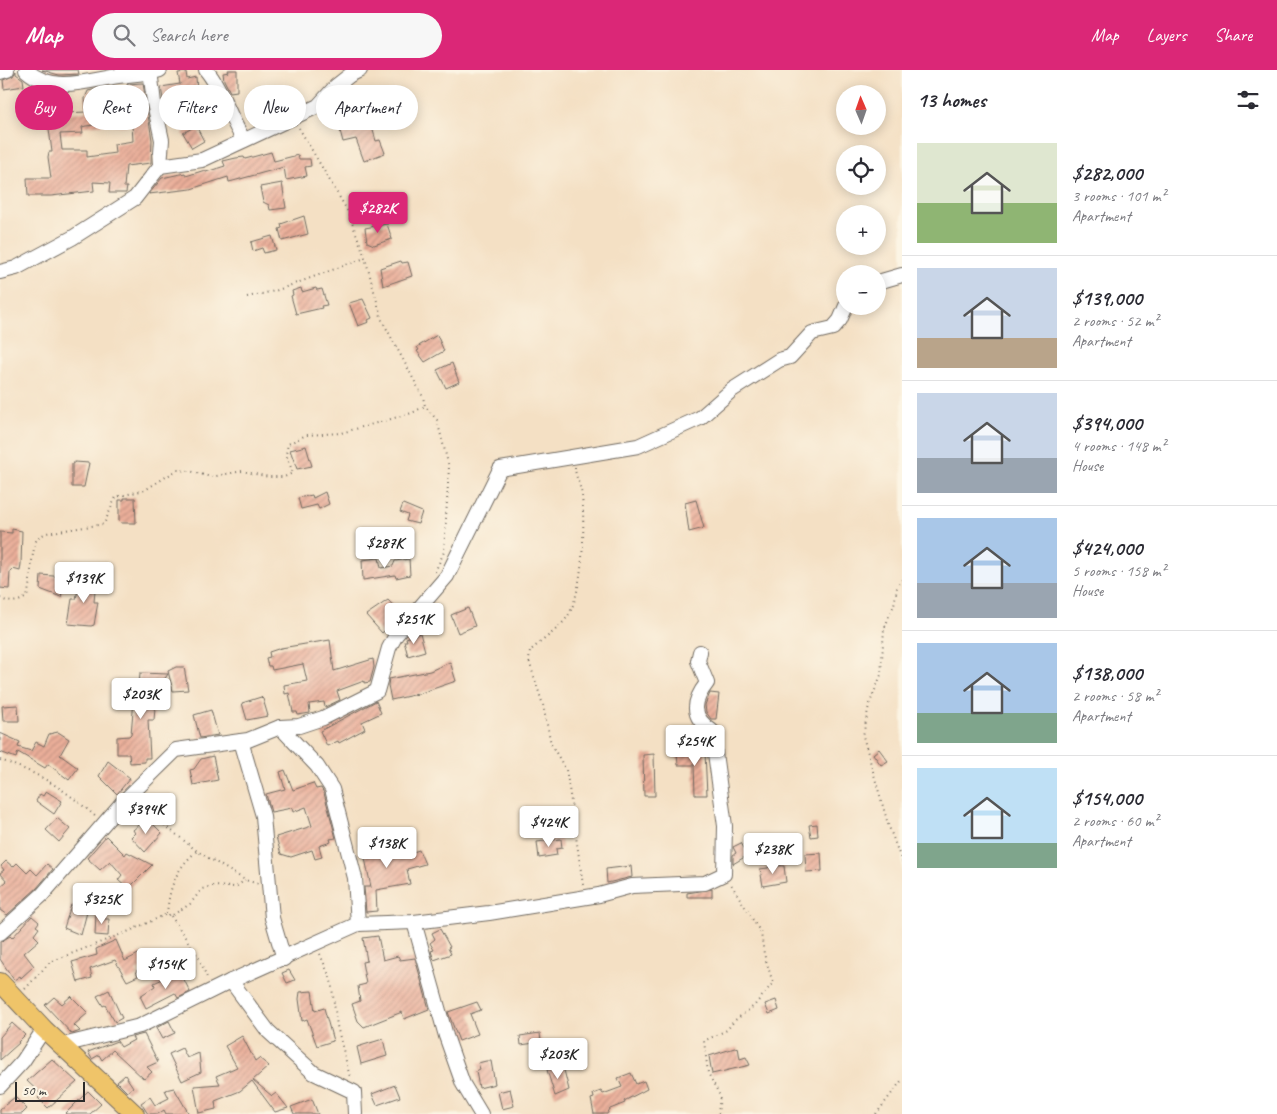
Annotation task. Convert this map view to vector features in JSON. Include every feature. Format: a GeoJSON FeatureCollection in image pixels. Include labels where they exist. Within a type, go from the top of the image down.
{"type":"FeatureCollection","features":[{"type":"Feature","properties":{"kind":"main road"},"geometry":{"type":"LineString","coordinates":[[0,982],[44,1029],[135,1114]]}},
{"type":"Feature","properties":{"kind":"street"},"geometry":{"type":"LineString","coordinates":[[0,72],[6,70]]}},
{"type":"Feature","properties":{"kind":"street"},"geometry":{"type":"LineString","coordinates":[[0,272],[16,268],[72,238],[135,198],[160,166],[162,140],[154,103],[154,71],[70,84],[52,84],[34,77],[26,70]]}},
{"type":"Feature","properties":{"kind":"street"},"geometry":{"type":"LineString","coordinates":[[206,70],[213,79],[225,107],[244,140]]}},
{"type":"Feature","properties":{"kind":"street"},"geometry":{"type":"LineString","coordinates":[[306,112],[318,106],[336,86],[360,70]]}},
{"type":"Feature","properties":{"kind":"street"},"geometry":{"type":"LineString","coordinates":[[160,166],[202,160],[266,130]]}},
{"type":"Feature","properties":{"kind":"street"},"geometry":{"type":"LineString","coordinates":[[886,280],[902,275]]}},
{"type":"Feature","properties":{"kind":"street"},"geometry":{"type":"LineString","coordinates":[[0,933],[42,895],[103,825],[176,750],[241,741],[280,727],[299,726],[323,718],[377,690],[389,648],[396,635],[447,576],[500,469],[638,446],[700,418],[732,390],[757,373],[779,360],[790,357],[812,333],[833,328],[842,315]]}},
{"type":"Feature","properties":{"kind":"street"},"geometry":{"type":"LineString","coordinates":[[63,1046],[140,1026],[231,981],[284,959],[358,924],[414,922],[465,914],[489,913],[585,897],[632,886],[705,883],[724,874],[725,826],[712,731],[702,724],[697,713],[696,701],[707,683],[698,661],[700,652]]}},
{"type":"Feature","properties":{"kind":"street"},"geometry":{"type":"LineString","coordinates":[[280,727],[317,766],[332,788],[356,878],[358,924]]}},
{"type":"Feature","properties":{"kind":"street"},"geometry":{"type":"LineString","coordinates":[[241,741],[263,816],[274,928],[284,959]]}},
{"type":"Feature","properties":{"kind":"street"},"geometry":{"type":"LineString","coordinates":[[414,922],[446,1036],[463,1084],[481,1114]]}},
{"type":"Feature","properties":{"kind":"street"},"geometry":{"type":"LineString","coordinates":[[231,981],[268,1032],[314,1074],[354,1092],[355,1114]]}},
{"type":"Feature","properties":{"kind":"street"},"geometry":{"type":"LineString","coordinates":[[0,1086],[23,1061],[44,1029]]}},
{"type":"Feature","properties":{"kind":"path"},"geometry":{"type":"LineString","coordinates":[[300,130],[346,210],[365,258],[382,320],[423,397],[425,406],[437,420],[449,467],[444,552],[431,580],[435,590]]}},
{"type":"Feature","properties":{"kind":"path"},"geometry":{"type":"LineString","coordinates":[[247,297],[275,291],[365,258]]}},
{"type":"Feature","properties":{"kind":"path"},"geometry":{"type":"LineString","coordinates":[[0,598],[6,602],[18,602],[27,597],[31,582],[33,549],[37,538],[46,533],[104,524],[116,498],[145,490],[177,470],[190,471],[212,477],[242,471],[269,477],[284,477],[293,473],[286,454],[288,444],[306,435],[341,433],[412,413],[425,406]]}},
{"type":"Feature","properties":{"kind":"path"},"geometry":{"type":"LineString","coordinates":[[574,457],[577,482],[582,494],[584,524],[581,575],[566,620],[530,651],[529,661],[543,704],[551,744],[566,770],[573,802],[578,858],[585,897]]}},
{"type":"Feature","properties":{"kind":"path"},"geometry":{"type":"LineString","coordinates":[[902,579],[897,588],[894,605],[884,629],[881,674],[869,705],[863,736],[888,824],[902,862]]}},
{"type":"Feature","properties":{"kind":"path"},"geometry":{"type":"LineString","coordinates":[[0,760],[28,770],[52,782],[103,825]]}},
{"type":"Feature","properties":{"kind":"path"},"geometry":{"type":"LineString","coordinates":[[130,796],[146,812],[197,851],[246,880],[269,887]]}},
{"type":"Feature","properties":{"kind":"path"},"geometry":{"type":"LineString","coordinates":[[166,914],[170,887],[185,861],[197,851]]}},
{"type":"Feature","properties":{"kind":"path"},"geometry":{"type":"LineString","coordinates":[[718,1114],[720,1096],[708,1073],[704,1040],[727,1030],[734,1021],[754,1006],[773,983],[764,954],[761,933],[724,874]]}},
{"type":"Feature","properties":{"kind":"path"},"geometry":{"type":"LineString","coordinates":[[171,916],[190,904],[202,889],[212,886],[236,887],[246,880]]}},
{"type":"Feature","properties":{"kind":"path"},"geometry":{"type":"LineString","coordinates":[[16,997],[34,981],[50,962],[127,932],[166,914],[171,916],[199,958],[215,989]]}},
{"type":"Feature","properties":{"kind":"path"},"geometry":{"type":"LineString","coordinates":[[315,944],[331,980],[337,1026],[354,1092]]}},
{"type":"Feature","properties":{"kind":"path"},"geometry":{"type":"LineString","coordinates":[[876,1114],[902,1080]]}},
{"type":"Feature","properties":{"kind":"building"},"geometry":{"type":"Polygon","coordinates":[[[42,70],[78,70],[79,74],[59,75],[42,70]]]}},
{"type":"Feature","properties":{"kind":"building"},"geometry":{"type":"Polygon","coordinates":[[[228,70],[237,70],[237,91],[234,91],[234,85],[226,85],[224,80],[223,73],[229,72],[228,70]]]}},
{"type":"Feature","properties":{"kind":"building"},"geometry":{"type":"Polygon","coordinates":[[[16,71],[16,74],[23,79],[24,85],[15,85],[15,87],[4,89],[3,80],[13,76],[16,71]]]}},
{"type":"Feature","properties":{"kind":"building"},"geometry":{"type":"Polygon","coordinates":[[[186,72],[187,79],[196,77],[197,85],[174,85],[180,84],[178,73],[186,72]]]}},
{"type":"Feature","properties":{"kind":"building"},"geometry":{"type":"Polygon","coordinates":[[[143,83],[143,85],[127,85],[143,83]]]}},
{"type":"Feature","properties":{"kind":"building"},"geometry":{"type":"Polygon","coordinates":[[[83,112],[83,133],[60,134],[62,150],[87,150],[87,157],[115,153],[114,144],[133,141],[132,130],[149,130],[149,121],[152,140],[151,163],[126,166],[124,187],[127,187],[126,193],[109,193],[110,183],[93,182],[94,191],[51,196],[28,196],[27,178],[51,178],[48,157],[49,152],[52,152],[49,130],[73,130],[73,113],[83,112]]]}},
{"type":"Feature","properties":{"kind":"building"},"geometry":{"type":"Polygon","coordinates":[[[189,130],[198,130],[204,141],[192,148],[183,133],[189,130]]]}},
{"type":"Feature","properties":{"kind":"building"},"geometry":{"type":"Polygon","coordinates":[[[340,130],[373,130],[376,141],[380,140],[385,153],[364,161],[356,139],[343,142],[340,130]]]}},
{"type":"Feature","properties":{"kind":"building"},"geometry":{"type":"Polygon","coordinates":[[[271,152],[274,161],[298,155],[299,159],[310,159],[311,166],[305,167],[307,176],[286,180],[284,167],[229,182],[228,177],[191,189],[149,194],[162,178],[185,173],[186,176],[205,170],[206,172],[225,166],[223,161],[244,157],[245,159],[271,152]]]}},
{"type":"Feature","properties":{"kind":"building"},"geometry":{"type":"Polygon","coordinates":[[[282,183],[286,208],[270,210],[269,205],[263,202],[260,187],[282,183]]]}},
{"type":"Feature","properties":{"kind":"building"},"geometry":{"type":"Polygon","coordinates":[[[304,216],[308,234],[282,241],[279,229],[282,228],[281,224],[304,216]]]}},
{"type":"Feature","properties":{"kind":"building"},"geometry":{"type":"Polygon","coordinates":[[[387,224],[392,239],[374,245],[367,242],[365,228],[387,224]]]}},
{"type":"Feature","properties":{"kind":"building"},"geometry":{"type":"Polygon","coordinates":[[[272,236],[276,250],[264,253],[262,248],[253,251],[251,242],[272,236]]]}},
{"type":"Feature","properties":{"kind":"building"},"geometry":{"type":"Polygon","coordinates":[[[401,261],[402,263],[408,262],[412,276],[383,286],[380,268],[401,261]]]}},
{"type":"Feature","properties":{"kind":"building"},"geometry":{"type":"Polygon","coordinates":[[[301,288],[302,292],[316,288],[317,290],[322,289],[327,305],[296,314],[291,296],[293,295],[292,291],[301,288]]]}},
{"type":"Feature","properties":{"kind":"building"},"geometry":{"type":"Polygon","coordinates":[[[363,299],[372,318],[368,320],[369,322],[358,326],[349,303],[363,299]]]}},
{"type":"Feature","properties":{"kind":"building"},"geometry":{"type":"Polygon","coordinates":[[[437,335],[444,351],[425,362],[417,351],[419,350],[417,347],[437,335]]]}},
{"type":"Feature","properties":{"kind":"building"},"geometry":{"type":"Polygon","coordinates":[[[452,363],[459,382],[446,388],[437,370],[452,363]]]}},
{"type":"Feature","properties":{"kind":"building"},"geometry":{"type":"Polygon","coordinates":[[[306,446],[312,466],[297,469],[290,450],[306,446]]]}},
{"type":"Feature","properties":{"kind":"building"},"geometry":{"type":"Polygon","coordinates":[[[75,462],[89,463],[84,487],[72,487],[72,464],[75,462]]]}},
{"type":"Feature","properties":{"kind":"building"},"geometry":{"type":"Polygon","coordinates":[[[325,492],[329,504],[319,509],[317,505],[301,509],[298,498],[312,495],[313,498],[325,492]]]}},
{"type":"Feature","properties":{"kind":"building"},"geometry":{"type":"Polygon","coordinates":[[[124,498],[135,498],[136,523],[121,523],[119,521],[119,500],[124,500],[124,498]]]}},
{"type":"Feature","properties":{"kind":"building"},"geometry":{"type":"Polygon","coordinates":[[[696,500],[704,528],[689,532],[685,503],[696,500]]]}},
{"type":"Feature","properties":{"kind":"building"},"geometry":{"type":"Polygon","coordinates":[[[403,504],[422,512],[418,524],[406,521],[408,515],[400,512],[403,504]]]}},
{"type":"Feature","properties":{"kind":"building"},"geometry":{"type":"Polygon","coordinates":[[[12,529],[22,531],[20,571],[13,569],[10,572],[9,589],[0,588],[0,532],[12,533],[12,529]]]}},
{"type":"Feature","properties":{"kind":"building"},"geometry":{"type":"Polygon","coordinates":[[[379,558],[381,568],[393,566],[395,561],[409,559],[410,575],[396,578],[395,575],[363,580],[362,560],[379,558]]]}},
{"type":"Feature","properties":{"kind":"building"},"geometry":{"type":"Polygon","coordinates":[[[41,575],[65,577],[61,597],[40,589],[41,575]]]}},
{"type":"Feature","properties":{"kind":"building"},"geometry":{"type":"Polygon","coordinates":[[[81,576],[96,579],[94,602],[98,602],[94,625],[91,626],[68,624],[72,599],[76,599],[81,576]]]}},
{"type":"Feature","properties":{"kind":"building"},"geometry":{"type":"Polygon","coordinates":[[[388,600],[402,615],[382,633],[366,615],[388,600]]]}},
{"type":"Feature","properties":{"kind":"building"},"geometry":{"type":"Polygon","coordinates":[[[468,608],[475,626],[458,633],[451,615],[468,608]]]}},
{"type":"Feature","properties":{"kind":"building"},"geometry":{"type":"Polygon","coordinates":[[[420,633],[425,651],[408,656],[404,641],[407,641],[406,638],[420,633]]]}},
{"type":"Feature","properties":{"kind":"building"},"geometry":{"type":"Polygon","coordinates":[[[330,640],[334,671],[373,659],[374,667],[370,682],[364,683],[364,681],[337,691],[340,700],[325,707],[324,702],[309,704],[310,713],[298,715],[297,712],[293,712],[289,693],[285,694],[284,685],[307,681],[303,664],[272,670],[271,666],[268,666],[266,658],[270,657],[269,652],[281,648],[330,640]]]}},
{"type":"Feature","properties":{"kind":"building"},"geometry":{"type":"Polygon","coordinates":[[[450,662],[456,681],[418,694],[391,700],[388,685],[389,679],[430,671],[450,662]]]}},
{"type":"Feature","properties":{"kind":"building"},"geometry":{"type":"Polygon","coordinates":[[[176,667],[184,667],[188,690],[173,691],[168,671],[176,667]]]}},
{"type":"Feature","properties":{"kind":"building"},"geometry":{"type":"Polygon","coordinates":[[[140,673],[168,674],[147,705],[153,705],[155,708],[154,720],[148,720],[150,758],[145,758],[145,762],[130,763],[129,754],[117,754],[117,737],[129,736],[131,734],[134,700],[138,700],[140,673]]]}},
{"type":"Feature","properties":{"kind":"building"},"geometry":{"type":"Polygon","coordinates":[[[710,693],[719,694],[716,719],[711,719],[706,712],[705,705],[710,693]]]}},
{"type":"Feature","properties":{"kind":"building"},"geometry":{"type":"Polygon","coordinates":[[[261,697],[268,716],[247,720],[242,703],[261,697]]]}},
{"type":"Feature","properties":{"kind":"building"},"geometry":{"type":"Polygon","coordinates":[[[376,701],[381,713],[362,722],[365,729],[339,743],[338,741],[327,746],[320,731],[376,701]]]}},
{"type":"Feature","properties":{"kind":"building"},"geometry":{"type":"Polygon","coordinates":[[[18,705],[19,721],[3,721],[2,706],[18,705]]]}},
{"type":"Feature","properties":{"kind":"building"},"geometry":{"type":"Polygon","coordinates":[[[211,710],[218,735],[200,738],[194,715],[211,710]]]}},
{"type":"Feature","properties":{"kind":"building"},"geometry":{"type":"Polygon","coordinates":[[[58,732],[69,739],[60,755],[78,768],[69,780],[48,764],[45,768],[18,752],[16,758],[0,752],[0,733],[20,742],[18,747],[31,751],[36,742],[44,746],[49,734],[58,732]]]}},
{"type":"Feature","properties":{"kind":"building"},"geometry":{"type":"Polygon","coordinates":[[[682,744],[692,744],[692,752],[705,752],[707,795],[695,795],[694,765],[678,765],[677,753],[682,753],[682,744]]]}},
{"type":"Feature","properties":{"kind":"building"},"geometry":{"type":"Polygon","coordinates":[[[879,749],[888,761],[881,765],[873,754],[879,749]]]}},
{"type":"Feature","properties":{"kind":"building"},"geometry":{"type":"Polygon","coordinates":[[[654,754],[655,796],[644,796],[643,755],[654,754]]]}},
{"type":"Feature","properties":{"kind":"building"},"geometry":{"type":"Polygon","coordinates":[[[213,756],[218,780],[193,785],[190,770],[194,769],[201,759],[213,756]]]}},
{"type":"Feature","properties":{"kind":"building"},"geometry":{"type":"Polygon","coordinates":[[[108,761],[130,778],[117,794],[99,776],[108,761]]]}},
{"type":"Feature","properties":{"kind":"building"},"geometry":{"type":"Polygon","coordinates":[[[285,770],[293,790],[313,783],[316,789],[321,788],[324,793],[336,838],[330,839],[331,842],[319,846],[322,857],[315,859],[312,850],[291,857],[281,854],[276,837],[312,826],[306,807],[293,812],[292,808],[271,812],[266,794],[285,789],[280,772],[285,770]]]}},
{"type":"Feature","properties":{"kind":"building"},"geometry":{"type":"Polygon","coordinates":[[[46,791],[62,801],[54,814],[36,801],[40,794],[43,796],[46,791]]]}},
{"type":"Feature","properties":{"kind":"building"},"geometry":{"type":"Polygon","coordinates":[[[57,818],[70,829],[59,842],[46,830],[57,818]]]}},
{"type":"Feature","properties":{"kind":"building"},"geometry":{"type":"Polygon","coordinates":[[[147,818],[162,833],[145,852],[131,837],[135,833],[133,830],[147,818]]]}},
{"type":"Feature","properties":{"kind":"building"},"geometry":{"type":"Polygon","coordinates":[[[817,824],[818,836],[811,837],[809,825],[817,824]]]}},
{"type":"Feature","properties":{"kind":"building"},"geometry":{"type":"Polygon","coordinates":[[[106,836],[125,855],[127,852],[152,865],[128,889],[118,880],[122,875],[110,861],[100,870],[87,858],[106,836]]]}},
{"type":"Feature","properties":{"kind":"building"},"geometry":{"type":"Polygon","coordinates":[[[384,839],[388,854],[412,848],[413,852],[419,850],[425,864],[407,869],[410,884],[376,890],[377,911],[366,912],[364,887],[371,887],[362,844],[384,839]]]}},
{"type":"Feature","properties":{"kind":"building"},"geometry":{"type":"Polygon","coordinates":[[[561,839],[562,848],[556,849],[557,855],[539,858],[537,842],[561,839]]]}},
{"type":"Feature","properties":{"kind":"building"},"geometry":{"type":"Polygon","coordinates":[[[741,843],[748,855],[733,864],[733,855],[736,853],[733,847],[741,843]]]}},
{"type":"Feature","properties":{"kind":"building"},"geometry":{"type":"Polygon","coordinates":[[[821,853],[822,871],[806,872],[805,854],[821,853]]]}},
{"type":"Feature","properties":{"kind":"building"},"geometry":{"type":"Polygon","coordinates":[[[6,861],[13,867],[17,863],[27,873],[31,869],[37,875],[47,864],[53,869],[37,888],[7,915],[0,910],[0,887],[7,881],[0,873],[4,870],[1,866],[6,861]]]}},
{"type":"Feature","properties":{"kind":"building"},"geometry":{"type":"Polygon","coordinates":[[[770,865],[784,866],[786,882],[763,886],[760,869],[768,868],[770,865]]]}},
{"type":"Feature","properties":{"kind":"building"},"geometry":{"type":"Polygon","coordinates":[[[631,866],[632,877],[607,883],[606,869],[631,866]]]}},
{"type":"Feature","properties":{"kind":"building"},"geometry":{"type":"Polygon","coordinates":[[[712,889],[712,897],[687,897],[687,893],[712,889]]]}},
{"type":"Feature","properties":{"kind":"building"},"geometry":{"type":"Polygon","coordinates":[[[71,905],[82,907],[81,910],[87,912],[81,935],[64,928],[71,905]]]}},
{"type":"Feature","properties":{"kind":"building"},"geometry":{"type":"Polygon","coordinates":[[[96,913],[104,913],[104,919],[109,919],[108,936],[95,935],[96,913]]]}},
{"type":"Feature","properties":{"kind":"building"},"geometry":{"type":"Polygon","coordinates":[[[32,916],[39,922],[36,926],[39,928],[34,935],[39,940],[24,953],[34,966],[21,978],[20,976],[14,980],[0,959],[0,942],[10,936],[12,938],[32,916]]]}},
{"type":"Feature","properties":{"kind":"building"},"geometry":{"type":"Polygon","coordinates":[[[440,929],[450,947],[448,948],[451,954],[434,960],[431,951],[434,950],[430,943],[435,939],[432,933],[440,929]]]}},
{"type":"Feature","properties":{"kind":"building"},"geometry":{"type":"Polygon","coordinates":[[[378,936],[383,960],[398,956],[400,960],[415,958],[429,1009],[404,1019],[402,1012],[364,1027],[358,1021],[352,1004],[360,1001],[358,986],[366,984],[362,962],[367,961],[363,938],[378,936]]]}},
{"type":"Feature","properties":{"kind":"building"},"geometry":{"type":"Polygon","coordinates":[[[116,940],[125,961],[140,953],[144,962],[140,965],[142,968],[136,971],[138,976],[127,981],[115,960],[90,969],[92,978],[78,982],[72,962],[97,955],[96,949],[116,940]]]}},
{"type":"Feature","properties":{"kind":"building"},"geometry":{"type":"Polygon","coordinates":[[[289,970],[295,980],[287,983],[282,973],[289,970]]]}},
{"type":"Feature","properties":{"kind":"building"},"geometry":{"type":"Polygon","coordinates":[[[180,971],[190,992],[178,998],[175,993],[146,1008],[140,996],[155,986],[154,983],[180,971]]]}},
{"type":"Feature","properties":{"kind":"building"},"geometry":{"type":"Polygon","coordinates":[[[109,990],[122,1018],[115,1022],[97,996],[109,990]]]}},
{"type":"Feature","properties":{"kind":"building"},"geometry":{"type":"Polygon","coordinates":[[[312,991],[315,1011],[324,1008],[333,1041],[317,1046],[307,1019],[302,1021],[299,999],[300,992],[312,991]]]}},
{"type":"Feature","properties":{"kind":"building"},"geometry":{"type":"Polygon","coordinates":[[[71,996],[88,1013],[74,1025],[80,1031],[72,1034],[45,1005],[54,997],[62,1004],[71,996]]]}},
{"type":"Feature","properties":{"kind":"building"},"geometry":{"type":"Polygon","coordinates":[[[776,1000],[779,1010],[769,1014],[765,1004],[776,1000]]]}},
{"type":"Feature","properties":{"kind":"building"},"geometry":{"type":"Polygon","coordinates":[[[477,1002],[481,1010],[470,1014],[478,1034],[459,1041],[448,1012],[477,1002]]]}},
{"type":"Feature","properties":{"kind":"building"},"geometry":{"type":"Polygon","coordinates":[[[169,1021],[175,1033],[162,1039],[156,1028],[169,1021]]]}},
{"type":"Feature","properties":{"kind":"building"},"geometry":{"type":"Polygon","coordinates":[[[12,1023],[25,1035],[0,1060],[0,1037],[12,1023]]]}},
{"type":"Feature","properties":{"kind":"building"},"geometry":{"type":"Polygon","coordinates":[[[540,1033],[541,1042],[521,1045],[520,1036],[540,1033]]]}},
{"type":"Feature","properties":{"kind":"building"},"geometry":{"type":"Polygon","coordinates":[[[144,1034],[158,1062],[147,1067],[152,1072],[144,1079],[113,1050],[102,1060],[99,1055],[92,1059],[88,1052],[117,1041],[121,1047],[134,1040],[132,1037],[144,1034]]]}},
{"type":"Feature","properties":{"kind":"building"},"geometry":{"type":"Polygon","coordinates":[[[242,1036],[255,1061],[259,1058],[269,1066],[253,1080],[272,1096],[276,1093],[288,1108],[275,1112],[252,1081],[240,1091],[215,1101],[216,1109],[199,1113],[194,1086],[220,1084],[216,1076],[237,1067],[225,1046],[242,1036]]]}},
{"type":"Feature","properties":{"kind":"building"},"geometry":{"type":"Polygon","coordinates":[[[383,1039],[387,1056],[361,1064],[357,1047],[383,1039]]]}},
{"type":"Feature","properties":{"kind":"building"},"geometry":{"type":"Polygon","coordinates":[[[738,1047],[740,1059],[746,1057],[750,1065],[712,1074],[709,1056],[738,1047]]]}},
{"type":"Feature","properties":{"kind":"building"},"geometry":{"type":"Polygon","coordinates":[[[182,1048],[187,1058],[199,1053],[201,1072],[182,1081],[169,1054],[182,1048]]]}},
{"type":"Feature","properties":{"kind":"building"},"geometry":{"type":"Polygon","coordinates":[[[52,1059],[77,1082],[48,1108],[38,1098],[42,1095],[27,1081],[52,1059]]]}},
{"type":"Feature","properties":{"kind":"building"},"geometry":{"type":"Polygon","coordinates":[[[491,1061],[495,1084],[479,1088],[476,1071],[480,1069],[478,1063],[491,1061]]]}},
{"type":"Feature","properties":{"kind":"building"},"geometry":{"type":"Polygon","coordinates":[[[563,1066],[569,1090],[555,1096],[547,1070],[563,1066]]]}},
{"type":"Feature","properties":{"kind":"building"},"geometry":{"type":"Polygon","coordinates":[[[631,1073],[636,1084],[644,1081],[647,1089],[624,1101],[625,1103],[610,1109],[607,1114],[594,1114],[591,1099],[594,1098],[593,1094],[601,1091],[603,1094],[622,1087],[618,1078],[631,1073]]]}},
{"type":"Feature","properties":{"kind":"building"},"geometry":{"type":"Polygon","coordinates":[[[125,1075],[133,1087],[127,1092],[117,1082],[125,1075]]]}},
{"type":"Feature","properties":{"kind":"building"},"geometry":{"type":"Polygon","coordinates":[[[395,1085],[400,1097],[377,1105],[372,1094],[395,1085]]]}},
{"type":"Feature","properties":{"kind":"building"},"geometry":{"type":"Polygon","coordinates":[[[174,1088],[189,1114],[166,1114],[164,1110],[158,1114],[148,1114],[141,1103],[150,1097],[155,1105],[169,1098],[165,1090],[174,1088]]]}},
{"type":"Feature","properties":{"kind":"building"},"geometry":{"type":"Polygon","coordinates":[[[510,1089],[514,1106],[502,1109],[498,1092],[510,1089]]]}},
{"type":"Feature","properties":{"kind":"building"},"geometry":{"type":"Polygon","coordinates":[[[88,1091],[101,1104],[90,1114],[65,1114],[88,1091]]]}},
{"type":"Feature","properties":{"kind":"building"},"geometry":{"type":"Polygon","coordinates":[[[15,1097],[27,1109],[22,1114],[0,1114],[0,1109],[15,1097]]]}},
{"type":"Feature","properties":{"kind":"building"},"geometry":{"type":"Polygon","coordinates":[[[312,1099],[318,1114],[294,1114],[291,1107],[312,1099]]]}}]}
